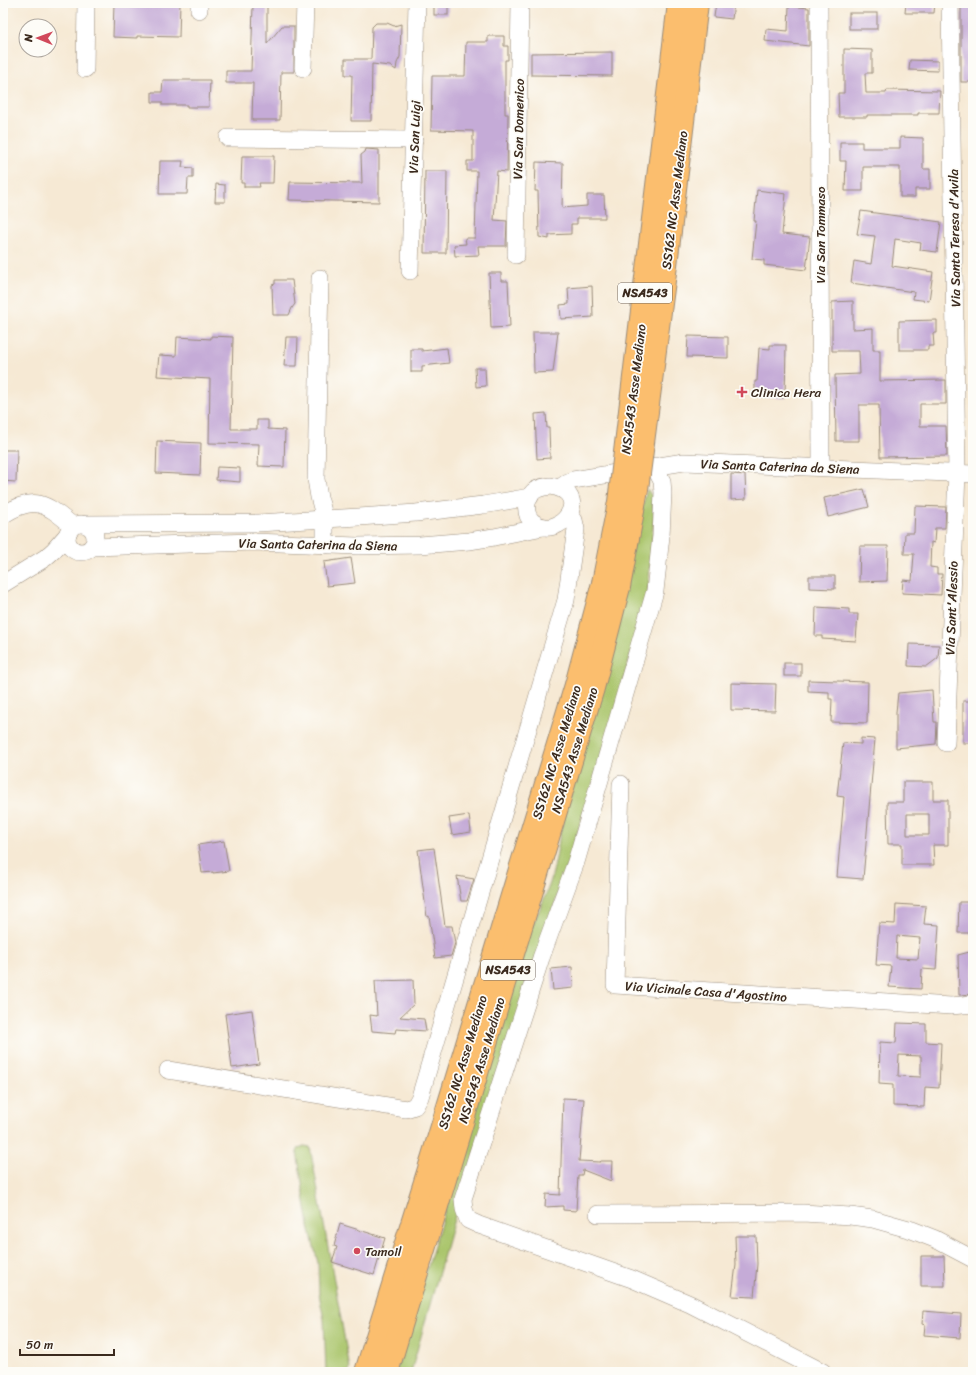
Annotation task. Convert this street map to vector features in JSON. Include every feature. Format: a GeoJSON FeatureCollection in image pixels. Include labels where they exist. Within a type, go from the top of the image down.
{"type":"FeatureCollection","features":[{"type":"Feature","properties":{"kind":"highway","name":"NSA543 Asse Mediano"},"geometry":{"type":"LineString","coordinates":[[387,1372],[593,688],[611,585],[619,502],[679,3]]}},
{"type":"Feature","properties":{"kind":"highway","name":"SS162 NC Asse Mediano"},"geometry":{"type":"LineString","coordinates":[[368,1364],[433,1156],[576,685],[611,585],[637,489],[667,257],[697,3]]}},
{"type":"Feature","properties":{"kind":"street"},"geometry":{"type":"LineString","coordinates":[[85,70],[86,3]]}},
{"type":"Feature","properties":{"kind":"street"},"geometry":{"type":"LineString","coordinates":[[303,68],[305,3]]}},
{"type":"Feature","properties":{"kind":"street","name":"Via San Luigi"},"geometry":{"type":"LineString","coordinates":[[410,271],[417,3]]}},
{"type":"Feature","properties":{"kind":"street","name":"Via San Domenico"},"geometry":{"type":"LineString","coordinates":[[516,255],[520,3]]}},
{"type":"Feature","properties":{"kind":"street","name":"Via San Tommaso"},"geometry":{"type":"LineString","coordinates":[[819,3],[821,467]]}},
{"type":"Feature","properties":{"kind":"street","name":"Via Santa Teresa d'Avila"},"geometry":{"type":"LineString","coordinates":[[950,3],[965,473]]}},
{"type":"Feature","properties":{"kind":"street"},"geometry":{"type":"LineString","coordinates":[[228,138],[414,140]]}},
{"type":"Feature","properties":{"kind":"street"},"geometry":{"type":"LineString","coordinates":[[320,278],[316,479],[325,519],[325,545]]}},
{"type":"Feature","properties":{"kind":"street","name":"Via Santa Caterina da Siena"},"geometry":{"type":"LineString","coordinates":[[567,500],[581,483],[588,478],[684,462],[965,473]]}},
{"type":"Feature","properties":{"kind":"street"},"geometry":{"type":"LineString","coordinates":[[654,466],[662,481],[663,494],[661,536],[655,591],[576,862],[541,958],[463,1199],[464,1209],[468,1220],[479,1225],[632,1279],[690,1304],[823,1372]]}},
{"type":"Feature","properties":{"kind":"street","name":"Via Sant'Alessio"},"geometry":{"type":"LineString","coordinates":[[946,743],[965,473]]}},
{"type":"Feature","properties":{"kind":"street"},"geometry":{"type":"LineString","coordinates":[[168,1070],[406,1109],[415,1106],[420,1097],[566,600],[576,529],[567,500],[551,486],[542,487],[534,491],[527,505],[527,514],[530,520],[536,525],[550,527],[557,525],[564,520],[567,500]]}},
{"type":"Feature","properties":{"kind":"street","name":"Via Santa Caterina da Siena"},"geometry":{"type":"LineString","coordinates":[[75,528],[145,524],[325,519],[483,505],[530,497]]}},
{"type":"Feature","properties":{"kind":"street"},"geometry":{"type":"LineString","coordinates":[[3,515],[16,507],[27,503],[38,503],[53,511],[75,528],[93,529],[95,534],[92,547],[84,552],[74,550],[53,554],[3,584]]}},
{"type":"Feature","properties":{"kind":"street"},"geometry":{"type":"LineString","coordinates":[[145,524],[146,545]]}},
{"type":"Feature","properties":{"kind":"street","name":"Via Santa Caterina da Siena"},"geometry":{"type":"LineString","coordinates":[[92,547],[254,542],[394,546],[444,544],[494,537],[543,527]]}},
{"type":"Feature","properties":{"kind":"street"},"geometry":{"type":"LineString","coordinates":[[74,550],[68,543],[75,528]]}},
{"type":"Feature","properties":{"kind":"street"},"geometry":{"type":"LineString","coordinates":[[45,558],[75,528]]}},
{"type":"Feature","properties":{"kind":"street","name":"Via Vicinale Casa d'Agostino"},"geometry":{"type":"LineString","coordinates":[[621,784],[615,985],[944,1006],[973,1004]]}},
{"type":"Feature","properties":{"kind":"street"},"geometry":{"type":"LineString","coordinates":[[598,1214],[803,1212],[850,1216],[873,1219],[912,1230],[935,1239],[973,1259]]}},
{"type":"Feature","properties":{"kind":"green space"},"geometry":{"type":"Polygon","coordinates":[[[647,489],[652,496],[654,516],[648,591],[610,731],[454,1219],[411,1372],[396,1372],[528,935],[551,880],[560,833],[647,489]]]}},
{"type":"Feature","properties":{"kind":"green space"},"geometry":{"type":"Polygon","coordinates":[[[304,1146],[310,1147],[350,1369],[349,1372],[326,1372],[324,1320],[319,1294],[318,1263],[309,1226],[297,1152],[299,1148],[304,1146]]]}},
{"type":"Feature","properties":{"kind":"building"},"geometry":{"type":"Polygon","coordinates":[[[114,3],[180,3],[179,37],[113,37],[114,3]]]}},
{"type":"Feature","properties":{"kind":"building"},"geometry":{"type":"Polygon","coordinates":[[[434,3],[448,3],[448,15],[434,15],[434,3]]]}},
{"type":"Feature","properties":{"kind":"building"},"geometry":{"type":"Polygon","coordinates":[[[716,3],[734,3],[732,19],[714,17],[716,3]]]}},
{"type":"Feature","properties":{"kind":"building"},"geometry":{"type":"Polygon","coordinates":[[[906,3],[935,3],[934,13],[905,13],[906,3]]]}},
{"type":"Feature","properties":{"kind":"building"},"geometry":{"type":"Polygon","coordinates":[[[961,3],[973,3],[973,82],[961,82],[961,3]]]}},
{"type":"Feature","properties":{"kind":"building"},"geometry":{"type":"Polygon","coordinates":[[[253,5],[267,5],[267,44],[282,26],[294,26],[294,72],[281,72],[280,120],[252,120],[253,83],[226,83],[226,71],[251,71],[253,5]]]}},
{"type":"Feature","properties":{"kind":"building"},"geometry":{"type":"Polygon","coordinates":[[[789,6],[809,8],[809,46],[765,41],[766,29],[788,31],[789,6]]]}},
{"type":"Feature","properties":{"kind":"building"},"geometry":{"type":"Polygon","coordinates":[[[849,13],[877,13],[877,29],[849,29],[849,13]]]}},
{"type":"Feature","properties":{"kind":"building"},"geometry":{"type":"Polygon","coordinates":[[[376,23],[387,23],[394,26],[401,24],[400,57],[396,70],[390,66],[372,64],[371,121],[351,121],[352,75],[345,75],[345,59],[371,59],[372,27],[376,23]]]}},
{"type":"Feature","properties":{"kind":"building"},"geometry":{"type":"Polygon","coordinates":[[[488,36],[504,36],[504,46],[508,46],[508,60],[505,60],[505,114],[508,114],[507,172],[497,171],[494,220],[507,221],[506,246],[478,246],[479,255],[455,256],[454,245],[466,244],[465,238],[475,238],[477,171],[467,171],[467,161],[473,161],[473,131],[431,130],[432,76],[465,76],[466,42],[488,42],[488,36]]]}},
{"type":"Feature","properties":{"kind":"building"},"geometry":{"type":"Polygon","coordinates":[[[844,49],[872,50],[872,73],[865,73],[866,93],[886,93],[887,90],[940,91],[939,113],[839,117],[838,93],[844,93],[844,49]]]}},
{"type":"Feature","properties":{"kind":"building"},"geometry":{"type":"Polygon","coordinates":[[[612,52],[612,76],[531,75],[531,53],[612,52]]]}},
{"type":"Feature","properties":{"kind":"building"},"geometry":{"type":"Polygon","coordinates":[[[910,60],[938,61],[938,71],[909,70],[910,60]]]}},
{"type":"Feature","properties":{"kind":"building"},"geometry":{"type":"Polygon","coordinates":[[[163,80],[210,80],[209,107],[162,105],[162,102],[152,102],[152,92],[162,92],[163,80]]]}},
{"type":"Feature","properties":{"kind":"building"},"geometry":{"type":"Polygon","coordinates":[[[900,137],[923,138],[923,169],[930,169],[930,189],[915,189],[915,197],[900,197],[900,167],[863,167],[863,191],[845,191],[846,161],[840,161],[840,142],[862,142],[862,148],[900,148],[900,137]]]}},
{"type":"Feature","properties":{"kind":"building"},"geometry":{"type":"Polygon","coordinates":[[[366,149],[379,150],[379,202],[289,200],[290,182],[362,183],[361,155],[366,149]]]}},
{"type":"Feature","properties":{"kind":"building"},"geometry":{"type":"Polygon","coordinates":[[[242,156],[274,156],[273,183],[259,183],[260,187],[244,187],[244,183],[241,183],[242,156]]]}},
{"type":"Feature","properties":{"kind":"building"},"geometry":{"type":"Polygon","coordinates":[[[160,161],[183,161],[182,167],[193,168],[193,178],[188,178],[187,194],[159,194],[160,161]]]}},
{"type":"Feature","properties":{"kind":"building"},"geometry":{"type":"Polygon","coordinates":[[[536,162],[563,163],[562,208],[587,206],[587,195],[604,195],[605,218],[577,218],[577,224],[571,224],[571,234],[549,235],[549,239],[539,237],[538,191],[535,191],[536,162]]]}},
{"type":"Feature","properties":{"kind":"building"},"geometry":{"type":"Polygon","coordinates":[[[425,171],[447,171],[446,253],[424,253],[425,171]]]}},
{"type":"Feature","properties":{"kind":"building"},"geometry":{"type":"Polygon","coordinates":[[[216,184],[225,185],[225,202],[215,202],[216,184]]]}},
{"type":"Feature","properties":{"kind":"building"},"geometry":{"type":"Polygon","coordinates":[[[757,190],[786,194],[782,234],[810,237],[806,270],[764,265],[764,260],[752,259],[756,221],[754,221],[757,190]]]}},
{"type":"Feature","properties":{"kind":"building"},"geometry":{"type":"Polygon","coordinates":[[[861,211],[941,222],[937,252],[920,250],[921,243],[895,239],[892,266],[933,272],[929,301],[913,299],[914,292],[851,283],[854,261],[871,264],[875,236],[857,234],[861,211]]]}},
{"type":"Feature","properties":{"kind":"building"},"geometry":{"type":"Polygon","coordinates":[[[489,273],[501,273],[501,281],[508,281],[510,327],[491,328],[489,273]]]}},
{"type":"Feature","properties":{"kind":"building"},"geometry":{"type":"Polygon","coordinates":[[[275,280],[292,280],[295,304],[289,315],[273,315],[272,285],[275,284],[275,280]]]}},
{"type":"Feature","properties":{"kind":"building"},"geometry":{"type":"Polygon","coordinates":[[[592,286],[593,317],[561,319],[560,305],[569,304],[568,288],[592,286]]]}},
{"type":"Feature","properties":{"kind":"building"},"geometry":{"type":"Polygon","coordinates":[[[853,301],[853,329],[873,328],[873,350],[880,350],[880,381],[946,380],[946,404],[920,404],[920,426],[946,426],[947,456],[880,457],[879,405],[859,405],[859,441],[836,441],[835,375],[860,374],[859,351],[832,351],[832,302],[853,301]]]}},
{"type":"Feature","properties":{"kind":"building"},"geometry":{"type":"Polygon","coordinates":[[[937,320],[937,333],[933,333],[934,346],[928,346],[928,350],[899,350],[899,321],[937,320]]]}},
{"type":"Feature","properties":{"kind":"building"},"geometry":{"type":"Polygon","coordinates":[[[533,332],[558,332],[553,372],[534,373],[533,332]]]}},
{"type":"Feature","properties":{"kind":"building"},"geometry":{"type":"Polygon","coordinates":[[[211,336],[233,337],[231,429],[257,429],[257,420],[268,420],[268,429],[285,430],[284,467],[258,466],[259,444],[209,443],[210,379],[157,376],[159,355],[176,356],[177,337],[211,339],[211,336]]]}},
{"type":"Feature","properties":{"kind":"building"},"geometry":{"type":"Polygon","coordinates":[[[688,336],[728,337],[728,358],[687,357],[688,336]]]}},
{"type":"Feature","properties":{"kind":"building"},"geometry":{"type":"Polygon","coordinates":[[[286,337],[298,337],[297,366],[284,366],[286,337]]]}},
{"type":"Feature","properties":{"kind":"building"},"geometry":{"type":"Polygon","coordinates":[[[770,345],[786,345],[785,398],[759,397],[759,390],[755,390],[759,348],[770,349],[770,345]]]}},
{"type":"Feature","properties":{"kind":"building"},"geometry":{"type":"Polygon","coordinates":[[[447,348],[449,363],[422,366],[422,372],[411,372],[411,349],[422,349],[422,351],[447,348]]]}},
{"type":"Feature","properties":{"kind":"building"},"geometry":{"type":"Polygon","coordinates":[[[475,368],[485,368],[486,386],[476,387],[475,368]]]}},
{"type":"Feature","properties":{"kind":"building"},"geometry":{"type":"Polygon","coordinates":[[[546,413],[547,428],[549,428],[550,458],[537,459],[535,414],[546,413]]]}},
{"type":"Feature","properties":{"kind":"building"},"geometry":{"type":"Polygon","coordinates":[[[157,441],[201,443],[200,475],[156,473],[157,441]]]}},
{"type":"Feature","properties":{"kind":"building"},"geometry":{"type":"Polygon","coordinates":[[[3,450],[17,450],[16,482],[3,481],[3,450]]]}},
{"type":"Feature","properties":{"kind":"building"},"geometry":{"type":"Polygon","coordinates":[[[217,467],[240,468],[240,482],[216,480],[217,467]]]}},
{"type":"Feature","properties":{"kind":"building"},"geometry":{"type":"Polygon","coordinates":[[[731,474],[745,475],[746,499],[731,500],[731,474]]]}},
{"type":"Feature","properties":{"kind":"building"},"geometry":{"type":"Polygon","coordinates":[[[864,489],[869,507],[828,517],[824,498],[864,489]]]}},
{"type":"Feature","properties":{"kind":"building"},"geometry":{"type":"Polygon","coordinates":[[[915,506],[946,507],[945,528],[935,528],[934,543],[931,542],[930,567],[937,568],[937,574],[942,574],[941,595],[902,593],[903,580],[912,581],[914,554],[904,554],[905,533],[914,533],[915,506]]]}},
{"type":"Feature","properties":{"kind":"building"},"geometry":{"type":"Polygon","coordinates":[[[860,546],[888,546],[887,581],[859,582],[860,546]]]}},
{"type":"Feature","properties":{"kind":"building"},"geometry":{"type":"Polygon","coordinates":[[[351,558],[355,583],[327,586],[324,562],[351,558]]]}},
{"type":"Feature","properties":{"kind":"building"},"geometry":{"type":"Polygon","coordinates":[[[809,576],[835,576],[835,589],[809,588],[809,576]]]}},
{"type":"Feature","properties":{"kind":"building"},"geometry":{"type":"Polygon","coordinates":[[[816,607],[849,609],[849,614],[858,614],[856,641],[822,639],[822,636],[815,636],[816,607]]]}},
{"type":"Feature","properties":{"kind":"building"},"geometry":{"type":"Polygon","coordinates":[[[909,644],[939,645],[938,658],[926,667],[908,666],[909,644]]]}},
{"type":"Feature","properties":{"kind":"building"},"geometry":{"type":"Polygon","coordinates":[[[784,663],[801,663],[801,676],[784,676],[784,663]]]}},
{"type":"Feature","properties":{"kind":"building"},"geometry":{"type":"Polygon","coordinates":[[[808,680],[868,682],[867,723],[831,722],[832,699],[829,699],[829,692],[808,691],[808,680]]]}},
{"type":"Feature","properties":{"kind":"building"},"geometry":{"type":"Polygon","coordinates":[[[731,683],[776,684],[775,711],[731,710],[731,683]]]}},
{"type":"Feature","properties":{"kind":"building"},"geometry":{"type":"Polygon","coordinates":[[[932,690],[934,722],[937,722],[936,744],[896,748],[896,712],[898,693],[932,690]]]}},
{"type":"Feature","properties":{"kind":"building"},"geometry":{"type":"Polygon","coordinates":[[[963,701],[973,701],[973,743],[963,743],[963,701]]]}},
{"type":"Feature","properties":{"kind":"building"},"geometry":{"type":"Polygon","coordinates":[[[861,738],[875,739],[863,879],[837,877],[844,797],[837,796],[843,743],[861,744],[861,738]]]}},
{"type":"Feature","properties":{"kind":"building"},"geometry":{"type":"Polygon","coordinates":[[[903,782],[933,782],[933,800],[948,800],[948,845],[933,845],[934,865],[902,865],[902,844],[888,844],[887,802],[903,802],[903,782]],[[907,814],[907,835],[929,835],[929,814],[907,814]]]}},
{"type":"Feature","properties":{"kind":"building"},"geometry":{"type":"Polygon","coordinates":[[[469,815],[471,832],[452,835],[449,818],[469,815]]]}},
{"type":"Feature","properties":{"kind":"building"},"geometry":{"type":"Polygon","coordinates":[[[224,841],[229,871],[202,873],[198,845],[224,841]]]}},
{"type":"Feature","properties":{"kind":"building"},"geometry":{"type":"Polygon","coordinates":[[[434,848],[445,926],[452,926],[455,943],[451,956],[435,958],[429,916],[427,917],[418,850],[434,848]]]}},
{"type":"Feature","properties":{"kind":"building"},"geometry":{"type":"Polygon","coordinates":[[[457,876],[474,879],[467,901],[461,901],[457,876]]]}},
{"type":"Feature","properties":{"kind":"building"},"geometry":{"type":"Polygon","coordinates":[[[959,902],[972,902],[972,933],[958,933],[959,902]]]}},
{"type":"Feature","properties":{"kind":"building"},"geometry":{"type":"Polygon","coordinates":[[[896,904],[926,906],[924,924],[939,925],[936,970],[922,969],[921,989],[889,987],[891,966],[876,965],[879,923],[895,924],[896,904]],[[897,936],[896,958],[918,959],[920,938],[897,936]]]}},
{"type":"Feature","properties":{"kind":"building"},"geometry":{"type":"Polygon","coordinates":[[[973,951],[973,994],[959,995],[958,955],[973,951]]]}},
{"type":"Feature","properties":{"kind":"building"},"geometry":{"type":"Polygon","coordinates":[[[572,967],[573,988],[553,990],[551,969],[572,967]]]}},
{"type":"Feature","properties":{"kind":"building"},"geometry":{"type":"Polygon","coordinates":[[[413,980],[414,1004],[400,1017],[424,1019],[426,1031],[396,1029],[395,1033],[372,1031],[370,1015],[377,1016],[375,981],[413,980]]]}},
{"type":"Feature","properties":{"kind":"building"},"geometry":{"type":"Polygon","coordinates":[[[252,1010],[259,1064],[232,1068],[225,1014],[252,1010]]]}},
{"type":"Feature","properties":{"kind":"building"},"geometry":{"type":"Polygon","coordinates":[[[897,1023],[926,1024],[926,1042],[941,1043],[939,1088],[925,1087],[924,1107],[893,1106],[893,1085],[879,1084],[880,1042],[896,1043],[897,1023]],[[899,1055],[898,1076],[921,1077],[921,1056],[899,1055]]]}},
{"type":"Feature","properties":{"kind":"building"},"geometry":{"type":"Polygon","coordinates":[[[563,1098],[584,1099],[579,1161],[612,1161],[611,1181],[583,1170],[582,1175],[578,1175],[576,1211],[563,1210],[563,1206],[545,1207],[546,1194],[560,1195],[563,1098]]]}},
{"type":"Feature","properties":{"kind":"building"},"geometry":{"type":"Polygon","coordinates":[[[340,1224],[385,1238],[374,1275],[332,1262],[337,1247],[334,1246],[340,1224]]]}},
{"type":"Feature","properties":{"kind":"building"},"geometry":{"type":"Polygon","coordinates":[[[735,1236],[756,1236],[757,1264],[754,1297],[732,1296],[736,1265],[735,1236]]]}},
{"type":"Feature","properties":{"kind":"building"},"geometry":{"type":"Polygon","coordinates":[[[921,1256],[944,1256],[945,1286],[921,1286],[921,1256]]]}},
{"type":"Feature","properties":{"kind":"building"},"geometry":{"type":"Polygon","coordinates":[[[923,1311],[961,1314],[960,1338],[924,1335],[925,1325],[922,1324],[923,1311]]]}},
{"type":"Feature","properties":{"kind":"place","name":"Clinica Hera"},"geometry":{"type":"Point","coordinates":[742,392]}},
{"type":"Feature","properties":{"kind":"place","name":"Tamoil"},"geometry":{"type":"Point","coordinates":[357,1251]}}]}
